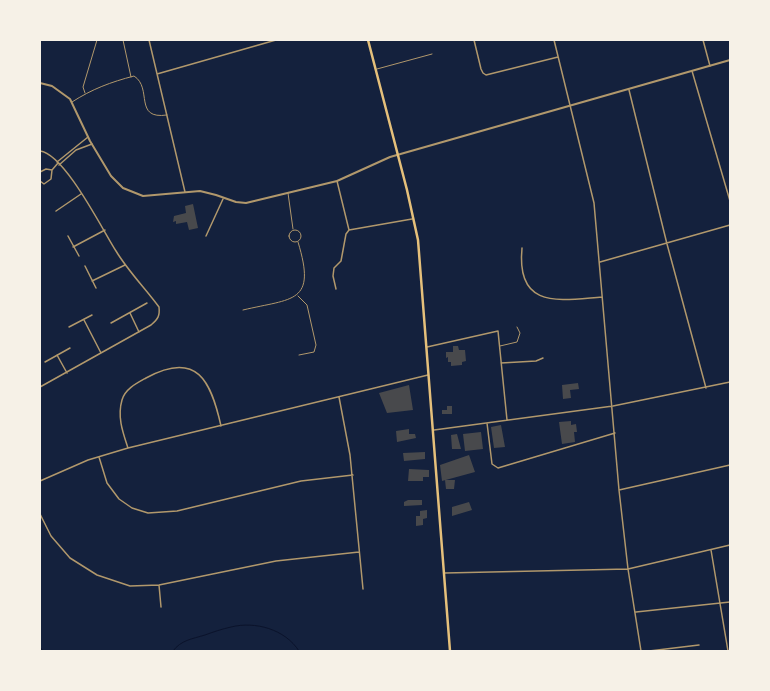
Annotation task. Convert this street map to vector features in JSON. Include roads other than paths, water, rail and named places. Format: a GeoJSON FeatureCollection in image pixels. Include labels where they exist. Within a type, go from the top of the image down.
{"type":"FeatureCollection","features":[{"type":"Feature","properties":{"kind":"main road"},"geometry":{"type":"LineString","coordinates":[[368,40],[399,155],[414,218],[420,257],[450,651]]}},
{"type":"Feature","properties":{"kind":"street"},"geometry":{"type":"LineString","coordinates":[[148,40],[185,192]]}},
{"type":"Feature","properties":{"kind":"street"},"geometry":{"type":"LineString","coordinates":[[157,74],[276,40]]}},
{"type":"Feature","properties":{"kind":"street"},"geometry":{"type":"LineString","coordinates":[[474,40],[483,73],[486,75],[558,57]]}},
{"type":"Feature","properties":{"kind":"street"},"geometry":{"type":"LineString","coordinates":[[554,40],[594,203],[613,406],[619,490],[628,569],[641,651]]}},
{"type":"Feature","properties":{"kind":"street"},"geometry":{"type":"LineString","coordinates":[[704,40],[710,66]]}},
{"type":"Feature","properties":{"kind":"street"},"geometry":{"type":"LineString","coordinates":[[40,82],[52,86],[64,94],[72,102],[88,137],[111,176],[118,184],[129,191],[149,196],[185,192],[208,192],[223,199],[246,203],[337,181],[399,155],[571,107],[730,60]]}},
{"type":"Feature","properties":{"kind":"street"},"geometry":{"type":"LineString","coordinates":[[692,71],[730,201]]}},
{"type":"Feature","properties":{"kind":"street"},"geometry":{"type":"LineString","coordinates":[[629,90],[667,244],[706,388]]}},
{"type":"Feature","properties":{"kind":"street"},"geometry":{"type":"LineString","coordinates":[[40,181],[44,184],[51,179],[52,170],[58,163],[88,137]]}},
{"type":"Feature","properties":{"kind":"street"},"geometry":{"type":"LineString","coordinates":[[58,163],[76,150],[92,144]]}},
{"type":"Feature","properties":{"kind":"street"},"geometry":{"type":"LineString","coordinates":[[40,151],[50,155],[82,193],[125,264],[159,307],[158,319],[151,325],[40,387]]}},
{"type":"Feature","properties":{"kind":"street"},"geometry":{"type":"LineString","coordinates":[[40,172],[46,169],[52,170]]}},
{"type":"Feature","properties":{"kind":"street"},"geometry":{"type":"LineString","coordinates":[[336,289],[333,276],[334,268],[341,261],[346,234],[349,230],[337,181]]}},
{"type":"Feature","properties":{"kind":"street"},"geometry":{"type":"LineString","coordinates":[[56,211],[82,193]]}},
{"type":"Feature","properties":{"kind":"street"},"geometry":{"type":"LineString","coordinates":[[206,236],[223,199]]}},
{"type":"Feature","properties":{"kind":"street"},"geometry":{"type":"LineString","coordinates":[[349,230],[414,218]]}},
{"type":"Feature","properties":{"kind":"street"},"geometry":{"type":"LineString","coordinates":[[600,262],[730,225]]}},
{"type":"Feature","properties":{"kind":"street"},"geometry":{"type":"LineString","coordinates":[[73,247],[105,230]]}},
{"type":"Feature","properties":{"kind":"street"},"geometry":{"type":"LineString","coordinates":[[68,236],[79,256]]}},
{"type":"Feature","properties":{"kind":"street"},"geometry":{"type":"LineString","coordinates":[[522,248],[522,265],[525,279],[531,289],[538,295],[554,300],[602,297]]}},
{"type":"Feature","properties":{"kind":"street"},"geometry":{"type":"LineString","coordinates":[[92,281],[125,264]]}},
{"type":"Feature","properties":{"kind":"street"},"geometry":{"type":"LineString","coordinates":[[85,266],[96,288]]}},
{"type":"Feature","properties":{"kind":"street"},"geometry":{"type":"LineString","coordinates":[[111,323],[147,303]]}},
{"type":"Feature","properties":{"kind":"street"},"geometry":{"type":"LineString","coordinates":[[130,313],[139,332]]}},
{"type":"Feature","properties":{"kind":"street"},"geometry":{"type":"LineString","coordinates":[[69,327],[92,315]]}},
{"type":"Feature","properties":{"kind":"street"},"geometry":{"type":"LineString","coordinates":[[84,320],[101,354]]}},
{"type":"Feature","properties":{"kind":"street"},"geometry":{"type":"LineString","coordinates":[[427,346],[498,330],[507,420]]}},
{"type":"Feature","properties":{"kind":"street"},"geometry":{"type":"LineString","coordinates":[[45,362],[70,348]]}},
{"type":"Feature","properties":{"kind":"street"},"geometry":{"type":"LineString","coordinates":[[57,355],[67,373]]}},
{"type":"Feature","properties":{"kind":"street"},"geometry":{"type":"LineString","coordinates":[[501,363],[536,361],[543,358]]}},
{"type":"Feature","properties":{"kind":"street"},"geometry":{"type":"LineString","coordinates":[[128,448],[120,417],[123,396],[126,391],[145,378],[168,368],[188,368],[202,377],[213,394],[221,426]]}},
{"type":"Feature","properties":{"kind":"street"},"geometry":{"type":"LineString","coordinates":[[40,482],[77,464],[128,448],[428,375]]}},
{"type":"Feature","properties":{"kind":"street"},"geometry":{"type":"LineString","coordinates":[[434,430],[613,406],[730,382]]}},
{"type":"Feature","properties":{"kind":"street"},"geometry":{"type":"LineString","coordinates":[[339,397],[347,432],[353,475],[358,552],[363,589]]}},
{"type":"Feature","properties":{"kind":"street"},"geometry":{"type":"LineString","coordinates":[[487,423],[492,464],[498,468],[615,433]]}},
{"type":"Feature","properties":{"kind":"street"},"geometry":{"type":"LineString","coordinates":[[99,457],[107,483],[119,499],[132,508],[148,513],[177,511],[232,496],[301,481],[353,475]]}},
{"type":"Feature","properties":{"kind":"street"},"geometry":{"type":"LineString","coordinates":[[619,490],[730,465]]}},
{"type":"Feature","properties":{"kind":"street"},"geometry":{"type":"LineString","coordinates":[[40,514],[47,530],[70,558],[86,568],[121,584],[141,586],[159,585],[276,561],[358,552]]}},
{"type":"Feature","properties":{"kind":"street"},"geometry":{"type":"LineString","coordinates":[[444,573],[628,569],[730,546]]}},
{"type":"Feature","properties":{"kind":"street"},"geometry":{"type":"LineString","coordinates":[[711,550],[728,651]]}},
{"type":"Feature","properties":{"kind":"street"},"geometry":{"type":"LineString","coordinates":[[159,585],[161,607]]}},
{"type":"Feature","properties":{"kind":"street"},"geometry":{"type":"LineString","coordinates":[[636,612],[730,602]]}},
{"type":"Feature","properties":{"kind":"street"},"geometry":{"type":"LineString","coordinates":[[649,651],[699,645]]}},
{"type":"Feature","properties":{"kind":"lane"},"geometry":{"type":"LineString","coordinates":[[85,94],[83,87],[97,40]]}},
{"type":"Feature","properties":{"kind":"lane"},"geometry":{"type":"LineString","coordinates":[[123,40],[131,77]]}},
{"type":"Feature","properties":{"kind":"lane"},"geometry":{"type":"LineString","coordinates":[[376,69],[432,54]]}},
{"type":"Feature","properties":{"kind":"lane"},"geometry":{"type":"LineString","coordinates":[[72,102],[107,83],[134,76],[138,79],[147,109],[150,114],[156,116],[167,114]]}},
{"type":"Feature","properties":{"kind":"lane"},"geometry":{"type":"LineString","coordinates":[[288,193],[294,230]]}},
{"type":"Feature","properties":{"kind":"lane"},"geometry":{"type":"LineString","coordinates":[[243,310],[290,299],[298,295],[304,285],[304,276],[298,242],[301,236],[297,230],[294,230]]}},
{"type":"Feature","properties":{"kind":"lane"},"geometry":{"type":"LineString","coordinates":[[294,230],[290,232],[289,238],[291,241],[298,242]]}},
{"type":"Feature","properties":{"kind":"lane"},"geometry":{"type":"LineString","coordinates":[[298,295],[307,305],[316,345],[314,352],[299,355]]}},
{"type":"Feature","properties":{"kind":"lane"},"geometry":{"type":"LineString","coordinates":[[500,346],[517,342],[520,333],[517,326]]}},
{"type":"Feature","properties":{"kind":"waterway"},"geometry":{"type":"LineString","coordinates":[[173,651],[183,642],[240,625],[269,628],[286,637],[299,651]]}},
{"type":"Feature","properties":{"kind":"waterway"},"geometry":{"type":"LineString","coordinates":[[40,647],[43,651]]}}]}
